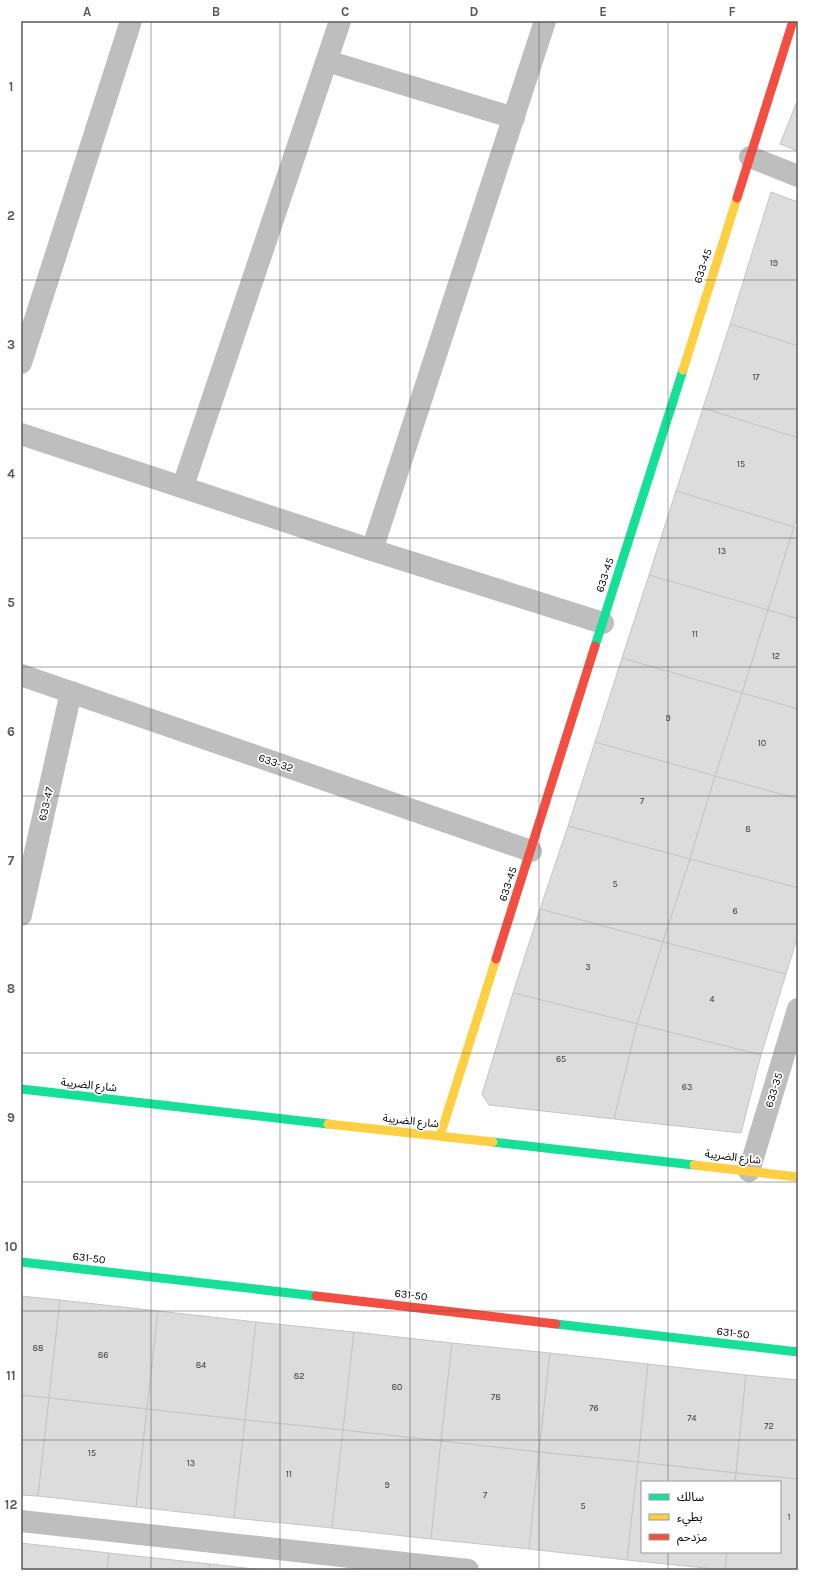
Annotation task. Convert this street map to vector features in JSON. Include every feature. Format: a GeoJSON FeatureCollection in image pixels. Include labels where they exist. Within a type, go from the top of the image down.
{"type":"FeatureCollection","features":[{"type":"Feature","properties":{"kind":"street"},"geometry":{"type":"LineString","coordinates":[[21,363],[131,21]]}},
{"type":"Feature","properties":{"kind":"street"},"geometry":{"type":"LineString","coordinates":[[183,486],[340,21]]}},
{"type":"Feature","properties":{"kind":"street"},"geometry":{"type":"LineString","coordinates":[[372,550],[545,21]]}},
{"type":"Feature","properties":{"kind":"street","name":"633-45"},"geometry":{"type":"LineString","coordinates":[[440,1136],[793,21]]}},
{"type":"Feature","properties":{"kind":"street"},"geometry":{"type":"LineString","coordinates":[[327,61],[514,118]]}},
{"type":"Feature","properties":{"kind":"street"},"geometry":{"type":"LineString","coordinates":[[750,157],[798,176]]}},
{"type":"Feature","properties":{"kind":"street"},"geometry":{"type":"LineString","coordinates":[[21,434],[183,486],[372,550],[603,623]]}},
{"type":"Feature","properties":{"kind":"street","name":"633-32"},"geometry":{"type":"LineString","coordinates":[[21,675],[531,851]]}},
{"type":"Feature","properties":{"kind":"street","name":"633-47"},"geometry":{"type":"LineString","coordinates":[[21,915],[71,692]]}},
{"type":"Feature","properties":{"kind":"street","name":"633-35"},"geometry":{"type":"LineString","coordinates":[[750,1171],[798,1009]]}},
{"type":"Feature","properties":{"kind":"street","name":"شارع الضريبة"},"geometry":{"type":"LineString","coordinates":[[21,1089],[798,1177]]}},
{"type":"Feature","properties":{"kind":"street","name":"631-50"},"geometry":{"type":"LineString","coordinates":[[21,1262],[798,1352]]}},
{"type":"Feature","properties":{"kind":"street"},"geometry":{"type":"LineString","coordinates":[[21,1521],[468,1570]]}},
{"type":"Feature","properties":{"kind":"building"},"geometry":{"type":"Polygon","coordinates":[[[798,99],[798,151],[780,144],[798,99]]]}},
{"type":"Feature","properties":{"kind":"building"},"geometry":{"type":"Polygon","coordinates":[[[771,192],[798,202],[798,346],[730,324],[771,192]]]}},
{"type":"Feature","properties":{"kind":"building"},"geometry":{"type":"Polygon","coordinates":[[[730,324],[798,346],[798,438],[703,408],[730,324]]]}},
{"type":"Feature","properties":{"kind":"building"},"geometry":{"type":"Polygon","coordinates":[[[703,408],[798,438],[798,514],[794,527],[676,491],[703,408]]]}},
{"type":"Feature","properties":{"kind":"building"},"geometry":{"type":"Polygon","coordinates":[[[676,491],[794,527],[768,610],[649,575],[676,491]]]}},
{"type":"Feature","properties":{"kind":"building"},"geometry":{"type":"Polygon","coordinates":[[[794,527],[798,529],[798,619],[768,610],[794,527]]]}},
{"type":"Feature","properties":{"kind":"building"},"geometry":{"type":"Polygon","coordinates":[[[649,575],[768,610],[742,693],[622,658],[649,575]]]}},
{"type":"Feature","properties":{"kind":"building"},"geometry":{"type":"Polygon","coordinates":[[[768,610],[798,619],[798,709],[742,693],[768,610]]]}},
{"type":"Feature","properties":{"kind":"building"},"geometry":{"type":"Polygon","coordinates":[[[622,658],[742,693],[715,776],[595,742],[622,658]]]}},
{"type":"Feature","properties":{"kind":"building"},"geometry":{"type":"Polygon","coordinates":[[[742,693],[798,709],[798,799],[715,776],[742,693]]]}},
{"type":"Feature","properties":{"kind":"building"},"geometry":{"type":"Polygon","coordinates":[[[595,742],[715,776],[690,859],[568,826],[595,742]]]}},
{"type":"Feature","properties":{"kind":"building"},"geometry":{"type":"Polygon","coordinates":[[[715,776],[798,799],[798,888],[690,859],[715,776]]]}},
{"type":"Feature","properties":{"kind":"building"},"geometry":{"type":"Polygon","coordinates":[[[568,826],[690,859],[663,942],[540,909],[568,826]]]}},
{"type":"Feature","properties":{"kind":"building"},"geometry":{"type":"Polygon","coordinates":[[[690,859],[798,888],[798,935],[786,974],[663,942],[690,859]]]}},
{"type":"Feature","properties":{"kind":"building"},"geometry":{"type":"Polygon","coordinates":[[[540,909],[663,942],[637,1024],[513,993],[540,909]]]}},
{"type":"Feature","properties":{"kind":"building"},"geometry":{"type":"Polygon","coordinates":[[[663,942],[786,974],[761,1055],[637,1024],[663,942]]]}},
{"type":"Feature","properties":{"kind":"building"},"geometry":{"type":"Polygon","coordinates":[[[513,993],[637,1024],[614,1119],[489,1105],[482,1094],[513,993]]]}},
{"type":"Feature","properties":{"kind":"building"},"geometry":{"type":"Polygon","coordinates":[[[637,1024],[761,1055],[741,1133],[614,1119],[637,1024]]]}},
{"type":"Feature","properties":{"kind":"building"},"geometry":{"type":"Polygon","coordinates":[[[21,1296],[60,1300],[49,1398],[21,1395],[21,1296]]]}},
{"type":"Feature","properties":{"kind":"building"},"geometry":{"type":"Polygon","coordinates":[[[60,1300],[158,1311],[147,1409],[49,1398],[60,1300]]]}},
{"type":"Feature","properties":{"kind":"building"},"geometry":{"type":"Polygon","coordinates":[[[158,1311],[256,1322],[245,1420],[147,1409],[158,1311]]]}},
{"type":"Feature","properties":{"kind":"building"},"geometry":{"type":"Polygon","coordinates":[[[256,1322],[354,1332],[343,1430],[245,1420],[256,1322]]]}},
{"type":"Feature","properties":{"kind":"building"},"geometry":{"type":"Polygon","coordinates":[[[354,1332],[452,1343],[441,1441],[343,1430],[354,1332]]]}},
{"type":"Feature","properties":{"kind":"building"},"geometry":{"type":"Polygon","coordinates":[[[452,1343],[550,1353],[539,1452],[441,1441],[452,1343]]]}},
{"type":"Feature","properties":{"kind":"building"},"geometry":{"type":"Polygon","coordinates":[[[550,1353],[648,1364],[638,1462],[539,1452],[550,1353]]]}},
{"type":"Feature","properties":{"kind":"building"},"geometry":{"type":"Polygon","coordinates":[[[648,1364],[746,1375],[736,1473],[638,1462],[648,1364]]]}},
{"type":"Feature","properties":{"kind":"building"},"geometry":{"type":"Polygon","coordinates":[[[746,1375],[798,1380],[798,1479],[736,1473],[746,1375]]]}},
{"type":"Feature","properties":{"kind":"building"},"geometry":{"type":"Polygon","coordinates":[[[21,1395],[49,1398],[38,1496],[21,1495],[21,1395]]]}},
{"type":"Feature","properties":{"kind":"building"},"geometry":{"type":"Polygon","coordinates":[[[49,1398],[147,1409],[136,1507],[38,1496],[49,1398]]]}},
{"type":"Feature","properties":{"kind":"building"},"geometry":{"type":"Polygon","coordinates":[[[147,1409],[245,1420],[234,1518],[136,1507],[147,1409]]]}},
{"type":"Feature","properties":{"kind":"building"},"geometry":{"type":"Polygon","coordinates":[[[245,1420],[343,1430],[332,1528],[234,1518],[245,1420]]]}},
{"type":"Feature","properties":{"kind":"building"},"geometry":{"type":"Polygon","coordinates":[[[343,1430],[441,1441],[431,1539],[332,1528],[343,1430]]]}},
{"type":"Feature","properties":{"kind":"building"},"geometry":{"type":"Polygon","coordinates":[[[441,1441],[539,1452],[529,1549],[431,1539],[441,1441]]]}},
{"type":"Feature","properties":{"kind":"building"},"geometry":{"type":"Polygon","coordinates":[[[539,1452],[638,1462],[627,1560],[529,1549],[539,1452]]]}},
{"type":"Feature","properties":{"kind":"building"},"geometry":{"type":"Polygon","coordinates":[[[638,1462],[736,1473],[735,1481],[641,1481],[641,1553],[727,1553],[725,1570],[627,1560],[638,1462]]]}},
{"type":"Feature","properties":{"kind":"building"},"geometry":{"type":"Polygon","coordinates":[[[736,1473],[798,1479],[798,1570],[725,1570],[727,1553],[781,1553],[781,1481],[735,1481],[736,1473]]]}},
{"type":"Feature","properties":{"kind":"building"},"geometry":{"type":"Polygon","coordinates":[[[21,1543],[109,1553],[107,1570],[21,1570],[21,1543]]]}},
{"type":"Feature","properties":{"kind":"building"},"geometry":{"type":"Polygon","coordinates":[[[109,1553],[210,1564],[209,1570],[107,1570],[109,1553]]]}},
{"type":"Feature","properties":{"kind":"building"},"geometry":{"type":"Polygon","coordinates":[[[210,1564],[263,1570],[209,1570],[210,1564]]]}},
{"type":"Feature","properties":{"kind":"traffic: fast"},"geometry":{"type":"LineString","coordinates":[[595,646],[683,370]]}},
{"type":"Feature","properties":{"kind":"traffic: fast"},"geometry":{"type":"LineString","coordinates":[[21,1089],[328,1124]]}},
{"type":"Feature","properties":{"kind":"traffic: fast"},"geometry":{"type":"LineString","coordinates":[[493,1142],[694,1165]]}},
{"type":"Feature","properties":{"kind":"traffic: fast"},"geometry":{"type":"LineString","coordinates":[[21,1262],[316,1296]]}},
{"type":"Feature","properties":{"kind":"traffic: fast"},"geometry":{"type":"LineString","coordinates":[[556,1324],[798,1352]]}},
{"type":"Feature","properties":{"kind":"traffic: slow"},"geometry":{"type":"LineString","coordinates":[[683,370],[737,198]]}},
{"type":"Feature","properties":{"kind":"traffic: slow"},"geometry":{"type":"LineString","coordinates":[[440,1136],[496,959]]}},
{"type":"Feature","properties":{"kind":"traffic: slow"},"geometry":{"type":"LineString","coordinates":[[328,1124],[493,1142]]}},
{"type":"Feature","properties":{"kind":"traffic: slow"},"geometry":{"type":"LineString","coordinates":[[694,1165],[798,1177]]}},
{"type":"Feature","properties":{"kind":"traffic: jam"},"geometry":{"type":"LineString","coordinates":[[737,198],[793,21]]}},
{"type":"Feature","properties":{"kind":"traffic: jam"},"geometry":{"type":"LineString","coordinates":[[496,959],[595,646]]}},
{"type":"Feature","properties":{"kind":"traffic: jam"},"geometry":{"type":"LineString","coordinates":[[316,1296],[556,1324]]}}]}
